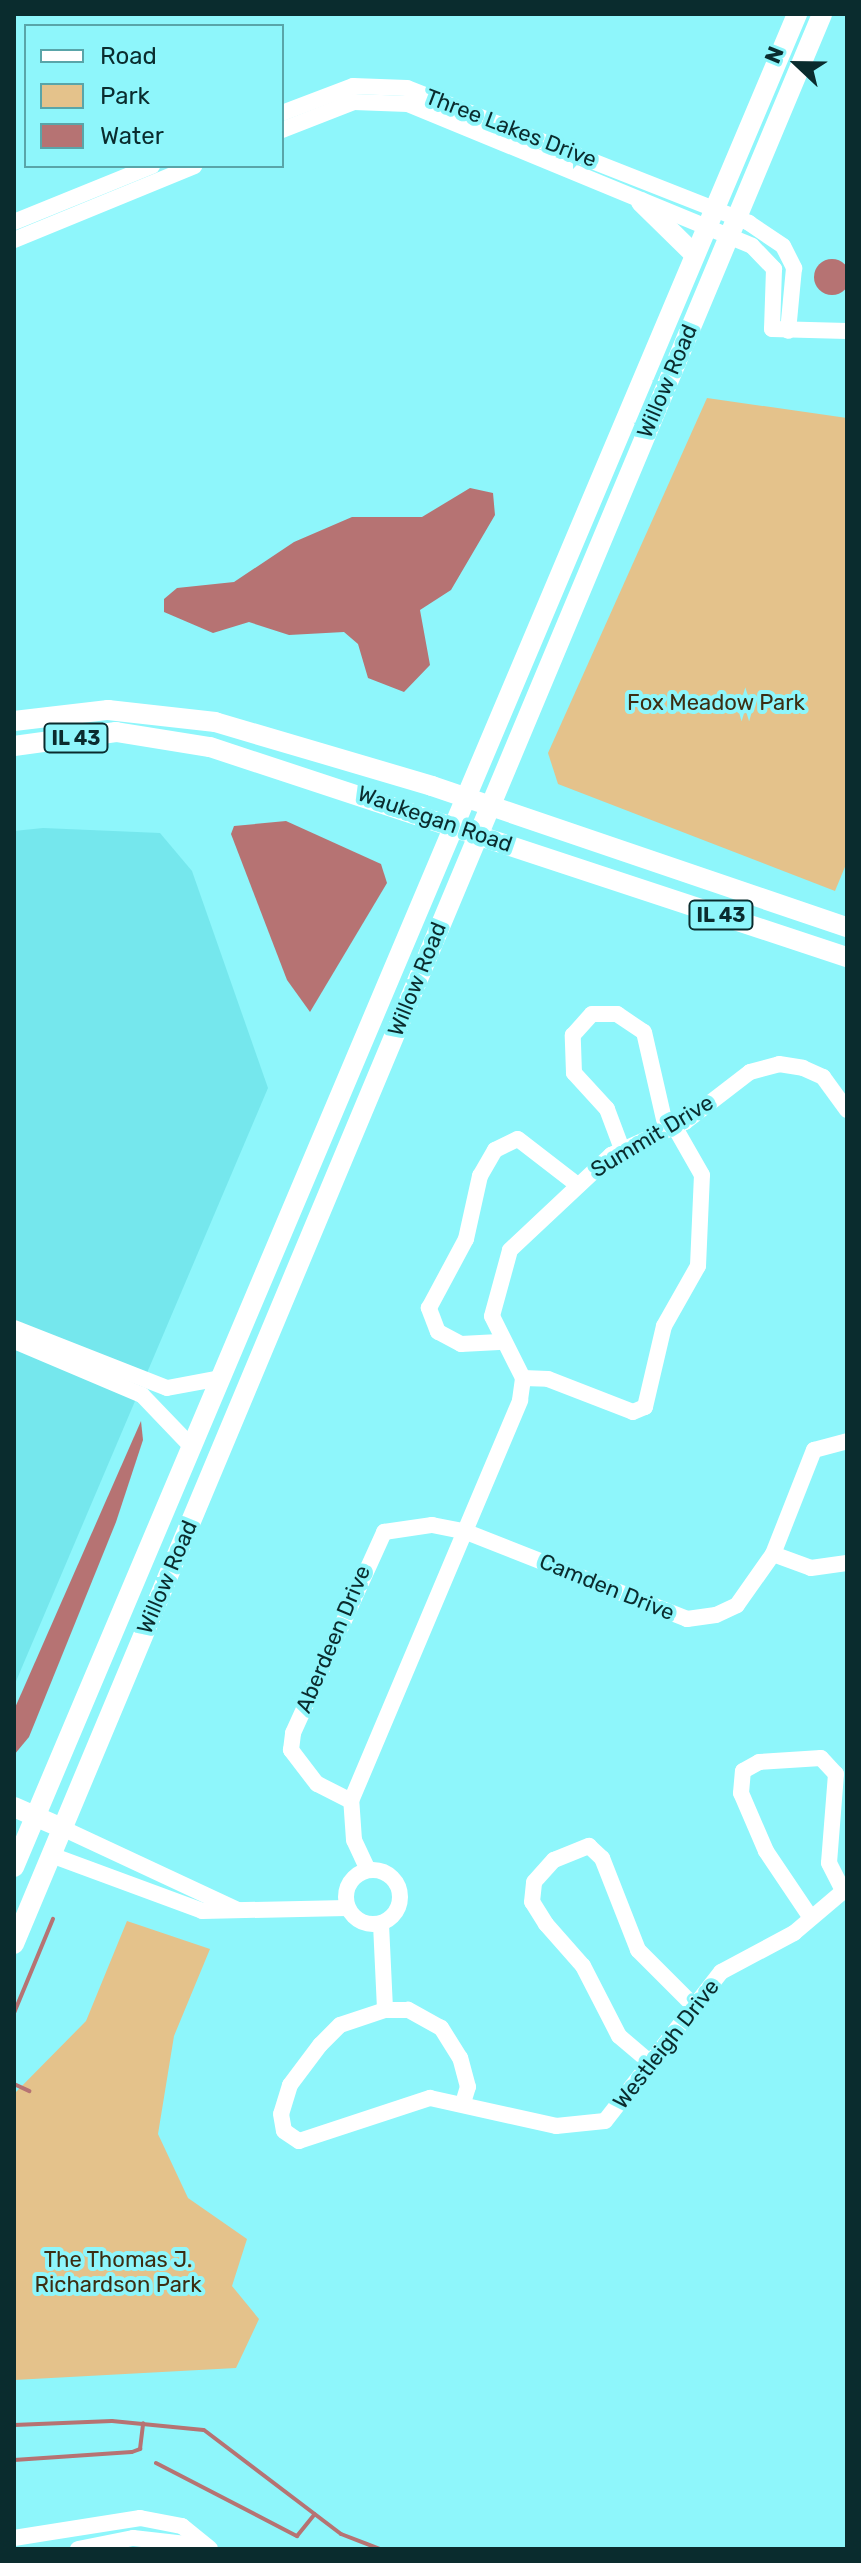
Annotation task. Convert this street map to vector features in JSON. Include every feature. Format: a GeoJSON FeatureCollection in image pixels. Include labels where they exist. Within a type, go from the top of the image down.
{"type":"FeatureCollection","features":[{"type":"Feature","properties":{"kind":"main road","name":"Willow Road"},"geometry":{"type":"LineString","coordinates":[[14,1867],[19,1842],[35,1815],[188,1443],[797,14]]}},
{"type":"Feature","properties":{"kind":"main road","name":"Willow Road"},"geometry":{"type":"LineString","coordinates":[[14,1944],[822,14]]}},
{"type":"Feature","properties":{"kind":"main road"},"geometry":{"type":"LineString","coordinates":[[641,202],[694,254]]}},
{"type":"Feature","properties":{"kind":"main road","name":"Waukegan Road"},"geometry":{"type":"LineString","coordinates":[[14,721],[108,710],[181,715],[465,798],[847,927]]}},
{"type":"Feature","properties":{"kind":"main road","name":"Waukegan Road"},"geometry":{"type":"LineString","coordinates":[[14,746],[138,732],[236,754],[847,957]]}},
{"type":"Feature","properties":{"kind":"main road"},"geometry":{"type":"LineString","coordinates":[[14,1807],[62,1828]]}},
{"type":"Feature","properties":{"kind":"main road"},"geometry":{"type":"LineString","coordinates":[[19,1842],[51,1855]]}},
{"type":"Feature","properties":{"kind":"street","name":"Three Lakes Drive"},"geometry":{"type":"LineString","coordinates":[[284,112],[353,86],[407,88],[732,227],[762,252],[774,269],[780,330],[847,331]]}},
{"type":"Feature","properties":{"kind":"street","name":"Three Lakes Drive"},"geometry":{"type":"LineString","coordinates":[[284,129],[354,102],[394,100],[641,202],[710,218]]}},
{"type":"Feature","properties":{"kind":"street"},"geometry":{"type":"LineString","coordinates":[[14,222],[147,168]]}},
{"type":"Feature","properties":{"kind":"street"},"geometry":{"type":"LineString","coordinates":[[14,240],[189,168]]}},
{"type":"Feature","properties":{"kind":"street"},"geometry":{"type":"LineString","coordinates":[[368,1870],[354,1840],[351,1801],[464,1531],[523,1378],[548,1379],[633,1412],[645,1407],[664,1326],[698,1266],[702,1175],[670,1127],[644,1032],[617,1014],[592,1014],[573,1035],[574,1073],[607,1109],[622,1149]]}},
{"type":"Feature","properties":{"kind":"street","name":"Summit Drive"},"geometry":{"type":"LineString","coordinates":[[523,1378],[499,1342],[492,1294],[502,1266],[575,1183],[622,1149],[670,1127],[750,1072],[779,1064],[823,1077],[847,1110]]}},
{"type":"Feature","properties":{"kind":"street","name":"Summit Drive"},"geometry":{"type":"LineString","coordinates":[[499,1342],[461,1344],[438,1332],[429,1308],[466,1239],[480,1176],[495,1150],[518,1139],[575,1183]]}},
{"type":"Feature","properties":{"kind":"street"},"geometry":{"type":"LineString","coordinates":[[14,1328],[167,1388],[216,1379]]}},
{"type":"Feature","properties":{"kind":"street"},"geometry":{"type":"LineString","coordinates":[[14,1341],[142,1395],[188,1443]]}},
{"type":"Feature","properties":{"kind":"street","name":"Camden Drive"},"geometry":{"type":"LineString","coordinates":[[464,1531],[687,1619],[737,1605],[773,1554],[814,1450],[847,1441]]}},
{"type":"Feature","properties":{"kind":"street","name":"Aberdeen Drive"},"geometry":{"type":"LineString","coordinates":[[351,1801],[317,1784],[291,1750],[293,1733],[384,1532],[432,1525],[464,1531]]}},
{"type":"Feature","properties":{"kind":"street"},"geometry":{"type":"LineString","coordinates":[[773,1554],[811,1568],[847,1563]]}},
{"type":"Feature","properties":{"kind":"street"},"geometry":{"type":"LineString","coordinates":[[809,1915],[766,1851],[741,1793],[743,1771],[759,1762],[821,1758],[836,1774],[829,1863],[844,1888]]}},
{"type":"Feature","properties":{"kind":"street"},"geometry":{"type":"LineString","coordinates":[[62,1828],[238,1910]]}},
{"type":"Feature","properties":{"kind":"street"},"geometry":{"type":"LineString","coordinates":[[652,2064],[619,2036],[583,1966],[532,1902],[534,1882],[554,1860],[589,1846],[602,1858],[638,1950],[692,2004]]}},
{"type":"Feature","properties":{"kind":"street"},"geometry":{"type":"LineString","coordinates":[[51,1855],[202,1911],[347,1908]]}},
{"type":"Feature","properties":{"kind":"street"},"geometry":{"type":"LineString","coordinates":[[368,1870],[386,1873],[398,1886],[396,1913],[381,1924],[357,1920],[347,1908],[349,1884],[368,1870]]}},
{"type":"Feature","properties":{"kind":"street","name":"Westleigh Drive"},"geometry":{"type":"LineString","coordinates":[[385,2010],[340,2025],[303,2063],[281,2114],[284,2131],[299,2141],[415,2099],[463,2103],[583,2128],[613,2113],[652,2064],[692,2004],[721,1972],[794,1933],[809,1915],[844,1888]]}},
{"type":"Feature","properties":{"kind":"street"},"geometry":{"type":"LineString","coordinates":[[381,1924],[385,2010],[408,2010],[441,2028],[460,2058],[468,2087],[463,2103]]}},
{"type":"Feature","properties":{"kind":"street"},"geometry":{"type":"LineString","coordinates":[[14,2538],[76,2524],[140,2518],[182,2526],[208,2548]]}},
{"type":"Feature","properties":{"kind":"street"},"geometry":{"type":"LineString","coordinates":[[76,2524],[87,2548],[133,2538],[208,2548]]}},
{"type":"Feature","properties":{"kind":"street"},"geometry":{"type":"LineString","coordinates":[[70,2549],[76,2524]]}},
{"type":"Feature","properties":{"kind":"shaded area"},"geometry":{"type":"Polygon","coordinates":[[[43,828],[160,833],[192,871],[268,1088],[14,1686],[14,831],[43,828]]]}},
{"type":"Feature","properties":{"kind":"green space","name":"Fox Meadow Park"},"geometry":{"type":"Polygon","coordinates":[[[707,398],[847,418],[847,862],[835,891],[558,784],[548,753],[707,398]]]}},
{"type":"Feature","properties":{"kind":"green space","name":"The Thomas J. Richardson Park"},"geometry":{"type":"Polygon","coordinates":[[[127,1921],[210,1949],[174,2036],[158,2134],[188,2198],[247,2239],[232,2286],[259,2319],[236,2368],[14,2380],[14,2094],[86,2021],[127,1921]]]}},
{"type":"Feature","properties":{"kind":"water"},"geometry":{"type":"Polygon","coordinates":[[[832,259],[845,264],[850,277],[845,290],[832,295],[819,290],[814,277],[819,264],[832,259]]]}},
{"type":"Feature","properties":{"kind":"water"},"geometry":{"type":"Polygon","coordinates":[[[470,488],[493,493],[495,515],[451,590],[420,610],[430,665],[404,692],[368,678],[358,644],[344,632],[289,635],[249,622],[213,633],[164,612],[164,599],[177,588],[234,582],[294,542],[352,517],[422,517],[470,488]]]}},
{"type":"Feature","properties":{"kind":"water"},"geometry":{"type":"Polygon","coordinates":[[[286,821],[381,864],[387,883],[310,1012],[287,980],[231,834],[234,826],[286,821]]]}},
{"type":"Feature","properties":{"kind":"water"},"geometry":{"type":"Polygon","coordinates":[[[141,1421],[143,1440],[116,1522],[29,1737],[14,1755],[14,1710],[141,1421]]]}},
{"type":"Feature","properties":{"kind":"waterway"},"geometry":{"type":"LineString","coordinates":[[14,2013],[53,1919]]}},
{"type":"Feature","properties":{"kind":"waterway"},"geometry":{"type":"LineString","coordinates":[[14,2084],[29,2091]]}},
{"type":"Feature","properties":{"kind":"waterway"},"geometry":{"type":"LineString","coordinates":[[14,2425],[112,2421],[204,2430],[341,2534],[380,2549]]}},
{"type":"Feature","properties":{"kind":"waterway"},"geometry":{"type":"LineString","coordinates":[[14,2460],[132,2452],[140,2449],[143,2423]]}},
{"type":"Feature","properties":{"kind":"waterway"},"geometry":{"type":"LineString","coordinates":[[156,2463],[297,2536],[315,2514]]}}]}
